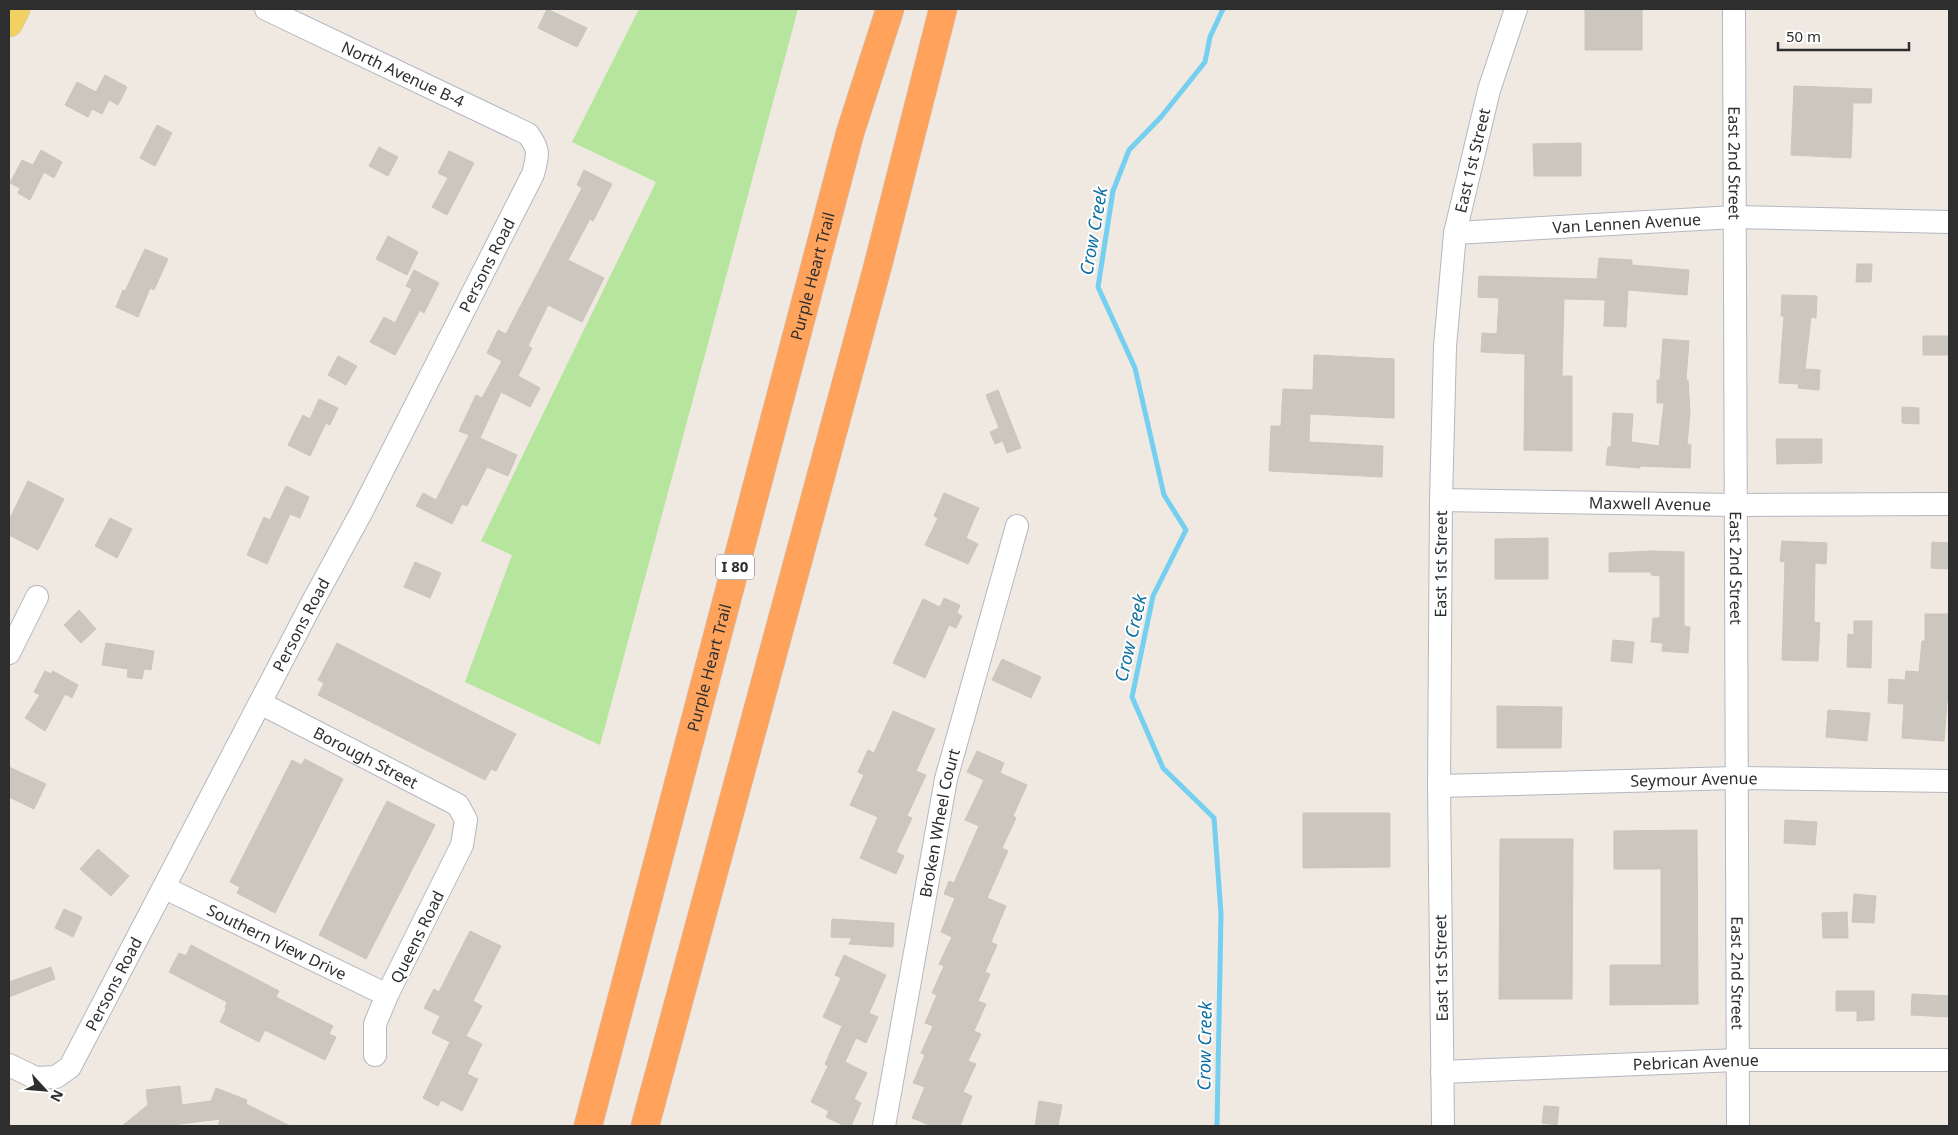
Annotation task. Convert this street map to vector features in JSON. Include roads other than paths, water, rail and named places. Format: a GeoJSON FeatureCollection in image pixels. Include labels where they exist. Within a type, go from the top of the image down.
{"type":"FeatureCollection","features":[{"type":"Feature","properties":{"kind":"highway","name":"Purple Heart Trail"},"geometry":{"type":"LineString","coordinates":[[588,1126],[850,133],[890,9]]}},
{"type":"Feature","properties":{"kind":"highway"},"geometry":{"type":"LineString","coordinates":[[646,1126],[878,265],[943,9]]}},
{"type":"Feature","properties":{"kind":"highway"},"geometry":{"type":"LineString","coordinates":[[878,265],[962,9]]}},
{"type":"Feature","properties":{"kind":"main road"},"geometry":{"type":"LineString","coordinates":[[9,23],[16,9]]}},
{"type":"Feature","properties":{"kind":"street","name":"North Avenue B-4"},"geometry":{"type":"LineString","coordinates":[[266,9],[513,126],[528,134],[536,145]]}},
{"type":"Feature","properties":{"kind":"street","name":"East 1st Street"},"geometry":{"type":"LineString","coordinates":[[1443,1126],[1439,786],[1444,347],[1455,233],[1489,90],[1516,9]]}},
{"type":"Feature","properties":{"kind":"street","name":"East 2nd Street"},"geometry":{"type":"LineString","coordinates":[[1734,9],[1738,1126]]}},
{"type":"Feature","properties":{"kind":"street","name":"Persons Road"},"geometry":{"type":"LineString","coordinates":[[9,1065],[36,1078],[56,1077],[70,1067],[362,511],[528,187],[534,174],[537,158],[536,145]]}},
{"type":"Feature","properties":{"kind":"street","name":"Van Lennen Avenue"},"geometry":{"type":"LineString","coordinates":[[1455,233],[1734,217],[1949,222]]}},
{"type":"Feature","properties":{"kind":"street","name":"Maxwell Avenue"},"geometry":{"type":"LineString","coordinates":[[1441,500],[1735,505],[1949,504]]}},
{"type":"Feature","properties":{"kind":"street","name":"Broken Wheel Court"},"geometry":{"type":"LineString","coordinates":[[884,1126],[946,778],[1017,526]]}},
{"type":"Feature","properties":{"kind":"street"},"geometry":{"type":"LineString","coordinates":[[9,653],[37,597]]}},
{"type":"Feature","properties":{"kind":"street","name":"Borough Street"},"geometry":{"type":"LineString","coordinates":[[260,703],[458,805],[466,820]]}},
{"type":"Feature","properties":{"kind":"street","name":"Seymour Avenue"},"geometry":{"type":"LineString","coordinates":[[1439,786],[1736,778],[1949,781]]}},
{"type":"Feature","properties":{"kind":"street","name":"Queens Road"},"geometry":{"type":"LineString","coordinates":[[375,1055],[375,1024],[387,995],[462,845],[466,820]]}},
{"type":"Feature","properties":{"kind":"street","name":"Southern View Drive"},"geometry":{"type":"LineString","coordinates":[[165,888],[387,995]]}},
{"type":"Feature","properties":{"kind":"street","name":"Pebrican Avenue"},"geometry":{"type":"LineString","coordinates":[[1442,1072],[1738,1060],[1949,1060]]}},
{"type":"Feature","properties":{"kind":"waterway","name":"Crow Creek"},"geometry":{"type":"LineString","coordinates":[[1217,1126],[1221,914],[1214,818],[1163,768],[1132,697],[1153,596],[1186,530],[1164,495],[1135,368],[1098,287],[1113,191],[1129,150],[1161,117],[1205,62],[1210,37],[1223,9]]}}]}
